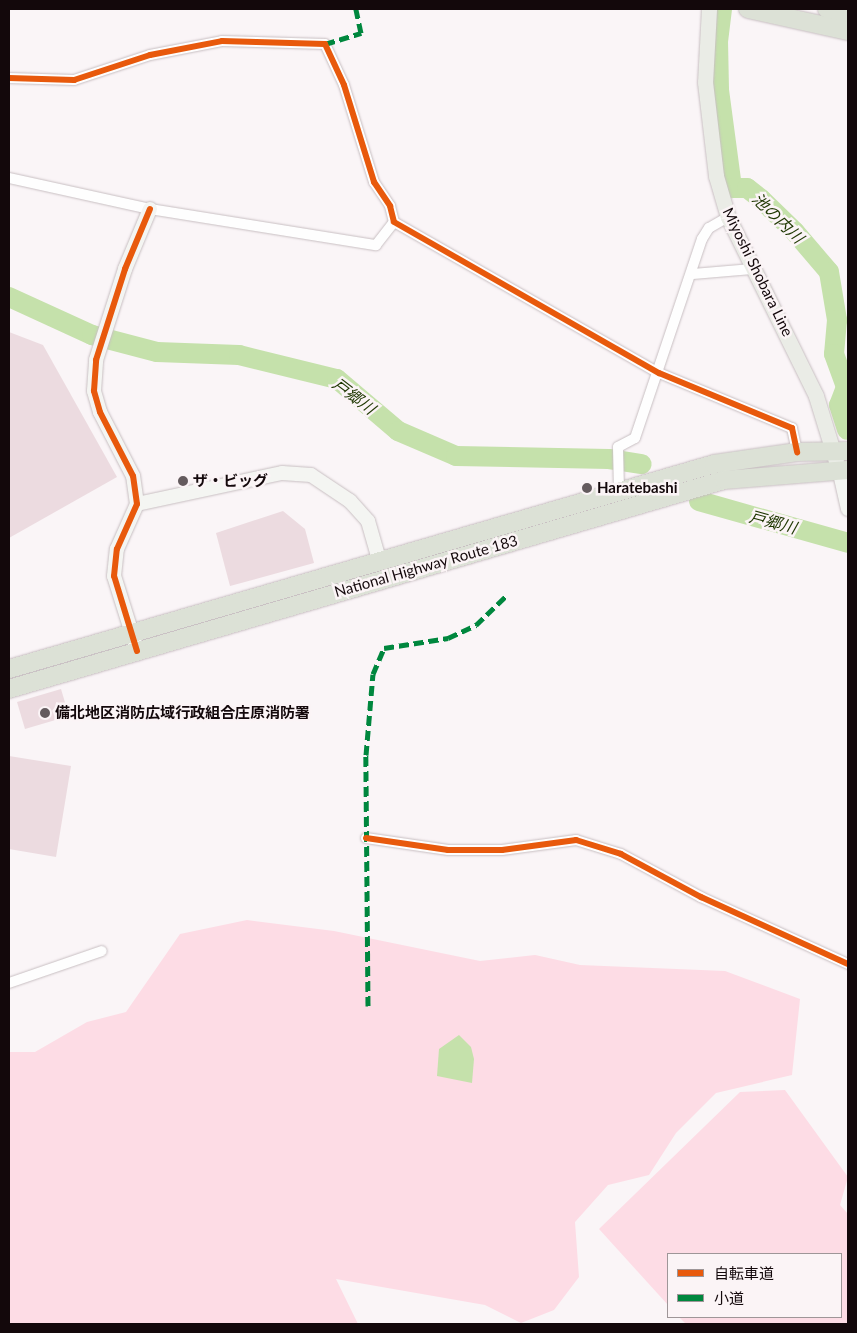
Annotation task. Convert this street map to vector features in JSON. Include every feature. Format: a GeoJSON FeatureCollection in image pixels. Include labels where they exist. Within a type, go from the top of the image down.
{"type":"FeatureCollection","features":[{"type":"Feature","properties":{"kind":"highway"},"geometry":{"type":"LineString","coordinates":[[748,9],[848,31]]}},
{"type":"Feature","properties":{"kind":"highway"},"geometry":{"type":"LineString","coordinates":[[827,9],[848,13]]}},
{"type":"Feature","properties":{"kind":"highway","name":"National Highway Route 183"},"geometry":{"type":"LineString","coordinates":[[9,669],[379,559],[714,464],[797,452],[841,450]]}},
{"type":"Feature","properties":{"kind":"highway","name":"National Highway Route 183"},"geometry":{"type":"LineString","coordinates":[[9,689],[137,650],[724,480],[844,469]]}},
{"type":"Feature","properties":{"kind":"main road","name":"Miyoshi Shobara Line"},"geometry":{"type":"LineString","coordinates":[[709,9],[705,82],[708,134],[728,217],[813,387],[841,450],[844,469]]}},
{"type":"Feature","properties":{"kind":"street"},"geometry":{"type":"LineString","coordinates":[[9,78],[74,80],[150,55],[222,41],[325,44],[344,85],[374,182],[390,206],[394,222],[659,373],[792,428],[797,452]]}},
{"type":"Feature","properties":{"kind":"street"},"geometry":{"type":"LineString","coordinates":[[9,178],[150,209],[376,246],[394,222]]}},
{"type":"Feature","properties":{"kind":"street"},"geometry":{"type":"LineString","coordinates":[[137,650],[114,576],[117,549],[137,504],[133,476],[100,412],[94,391],[96,360],[125,269],[150,209]]}},
{"type":"Feature","properties":{"kind":"street"},"geometry":{"type":"LineString","coordinates":[[619,491],[618,447],[635,438],[659,373],[702,239],[709,228],[728,217]]}},
{"type":"Feature","properties":{"kind":"street"},"geometry":{"type":"LineString","coordinates":[[692,274],[753,269]]}},
{"type":"Feature","properties":{"kind":"street"},"geometry":{"type":"LineString","coordinates":[[844,469],[848,509]]}},
{"type":"Feature","properties":{"kind":"street"},"geometry":{"type":"LineString","coordinates":[[137,504],[282,472],[311,475],[350,501],[368,521],[379,559]]}},
{"type":"Feature","properties":{"kind":"street"},"geometry":{"type":"LineString","coordinates":[[366,838],[448,850],[502,850],[576,840],[621,854],[701,897],[848,964]]}},
{"type":"Feature","properties":{"kind":"street"},"geometry":{"type":"LineString","coordinates":[[9,983],[102,951]]}},
{"type":"Feature","properties":{"kind":"shaded area"},"geometry":{"type":"Polygon","coordinates":[[[247,920],[334,931],[480,961],[535,955],[580,965],[725,971],[800,999],[792,1075],[716,1093],[676,1133],[649,1175],[608,1185],[575,1222],[579,1277],[554,1310],[521,1323],[485,1305],[336,1279],[358,1324],[9,1324],[9,1052],[35,1052],[87,1022],[126,1012],[180,934],[247,920]]]}},
{"type":"Feature","properties":{"kind":"shaded area"},"geometry":{"type":"Polygon","coordinates":[[[459,1035],[471,1047],[474,1059],[472,1083],[437,1076],[439,1049],[459,1035]]]}},
{"type":"Feature","properties":{"kind":"shaded area"},"geometry":{"type":"Polygon","coordinates":[[[785,1090],[848,1177],[840,1205],[848,1214],[848,1324],[686,1324],[680,1318],[842,1318],[842,1253],[667,1253],[667,1304],[599,1229],[740,1092],[785,1090]]]}},
{"type":"Feature","properties":{"kind":"building"},"geometry":{"type":"Polygon","coordinates":[[[9,332],[43,345],[117,477],[9,538],[9,332]]]}},
{"type":"Feature","properties":{"kind":"building"},"geometry":{"type":"Polygon","coordinates":[[[283,511],[305,529],[314,563],[230,586],[216,533],[283,511]]]}},
{"type":"Feature","properties":{"kind":"building"},"geometry":{"type":"Polygon","coordinates":[[[61,689],[69,716],[25,729],[17,702],[61,689]]]}},
{"type":"Feature","properties":{"kind":"building"},"geometry":{"type":"Polygon","coordinates":[[[9,756],[71,766],[56,857],[9,849],[9,756]]]}},
{"type":"Feature","properties":{"kind":"waterway","name":"池の内川"},"geometry":{"type":"LineString","coordinates":[[722,9],[718,41],[719,90],[732,188],[747,188],[761,199],[795,232],[829,272],[837,320],[834,354],[846,387],[839,405],[847,430]]}},
{"type":"Feature","properties":{"kind":"waterway","name":"戸郷川"},"geometry":{"type":"LineString","coordinates":[[9,297],[92,335],[157,352],[239,355],[337,379],[398,431],[456,456],[609,459],[642,464]]}},
{"type":"Feature","properties":{"kind":"waterway","name":"戸郷川"},"geometry":{"type":"LineString","coordinates":[[699,501],[848,543]]}},
{"type":"Feature","properties":{"kind":"marked path"},"geometry":{"type":"LineString","coordinates":[[325,44],[361,33],[356,9]]}},
{"type":"Feature","properties":{"kind":"marked path"},"geometry":{"type":"LineString","coordinates":[[368,1006],[366,755],[373,674],[384,648],[448,638],[476,625],[506,596]]}},
{"type":"Feature","properties":{"kind":"cycle path"},"geometry":{"type":"LineString","coordinates":[[9,78],[74,80],[150,55],[222,41],[325,44],[344,85],[374,182],[390,206],[394,222],[659,373],[792,428],[797,452]]}},
{"type":"Feature","properties":{"kind":"cycle path"},"geometry":{"type":"LineString","coordinates":[[137,651],[114,576],[117,549],[137,504],[133,476],[100,412],[94,391],[96,360],[125,269],[150,209]]}},
{"type":"Feature","properties":{"kind":"cycle path"},"geometry":{"type":"LineString","coordinates":[[366,838],[448,850],[502,850],[576,840],[621,854],[701,897],[848,964]]}},
{"type":"Feature","properties":{"kind":"place","name":"ザ・ビッグ"},"geometry":{"type":"Point","coordinates":[183,481]}},
{"type":"Feature","properties":{"kind":"place","name":"Haratebashi"},"geometry":{"type":"Point","coordinates":[587,488]}},
{"type":"Feature","properties":{"kind":"place","name":"備北地区消防広域行政組合庄原消防署"},"geometry":{"type":"Point","coordinates":[45,713]}}]}
